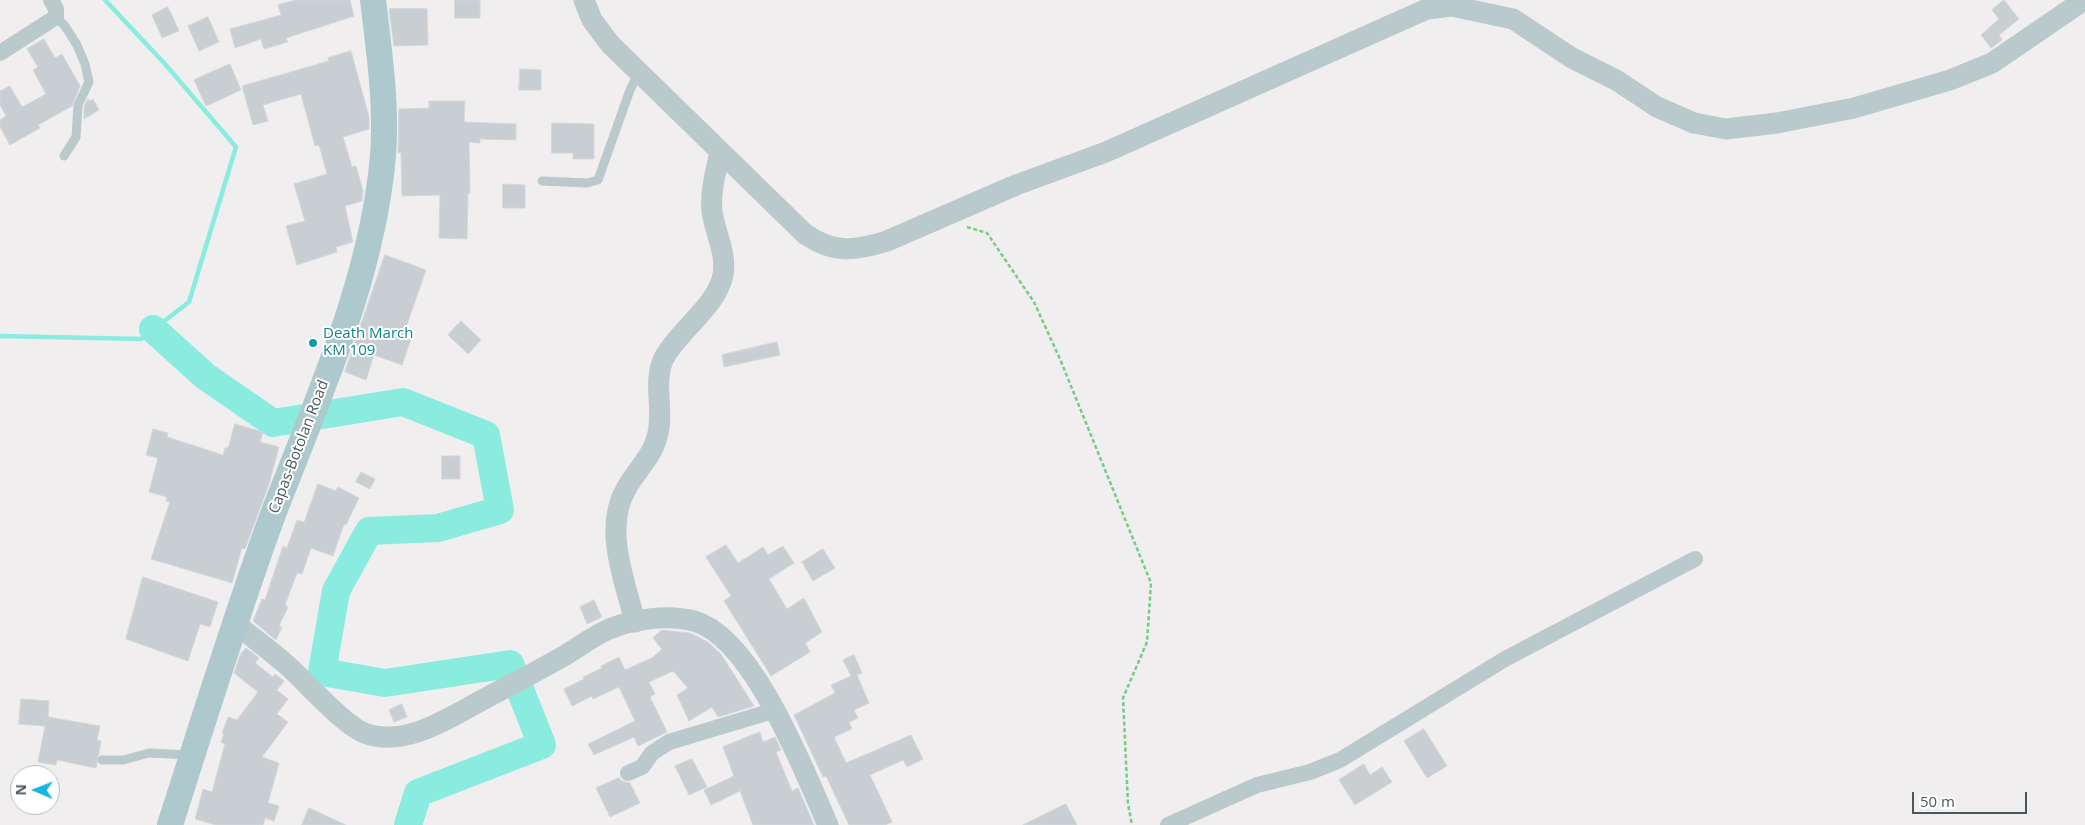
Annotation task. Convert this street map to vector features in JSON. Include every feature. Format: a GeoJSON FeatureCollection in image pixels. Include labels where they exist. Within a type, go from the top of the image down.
{"type":"FeatureCollection","features":[{"type":"Feature","properties":{"kind":"main road","name":"Capas-Botolan Road"},"geometry":{"type":"LineString","coordinates":[[170,825],[256,561],[328,370],[375,220],[383,154],[383,105],[374,0]]}},
{"type":"Feature","properties":{"kind":"street"},"geometry":{"type":"LineString","coordinates":[[0,53],[56,17],[56,8],[51,0]]}},
{"type":"Feature","properties":{"kind":"street"},"geometry":{"type":"LineString","coordinates":[[584,0],[598,30],[610,44],[805,234],[831,248],[856,249],[870,246],[1016,186],[1106,152],[1322,57],[1413,14],[1439,7],[1457,7],[1513,19],[1572,58],[1616,80],[1657,107],[1694,123],[1726,129],[1777,123],[1854,108],[1950,80],[1992,63],[2081,1]]}},
{"type":"Feature","properties":{"kind":"street"},"geometry":{"type":"LineString","coordinates":[[635,622],[616,543],[617,513],[625,490],[650,453],[658,437],[660,371],[665,357],[682,332],[716,292],[723,275],[722,254],[712,207],[713,182],[720,152]]}},
{"type":"Feature","properties":{"kind":"street"},"geometry":{"type":"LineString","coordinates":[[1168,825],[1257,785],[1310,772],[1340,760],[1505,659],[1695,559]]}},
{"type":"Feature","properties":{"kind":"street"},"geometry":{"type":"LineString","coordinates":[[236,624],[288,666],[345,719],[365,734],[400,737],[420,731],[454,716],[608,630],[635,622],[667,618],[694,621],[706,627],[733,649],[776,710],[828,825]]}},
{"type":"Feature","properties":{"kind":"street"},"geometry":{"type":"LineString","coordinates":[[628,773],[642,767],[652,753],[669,742],[776,710]]}},
{"type":"Feature","properties":{"kind":"lane"},"geometry":{"type":"LineString","coordinates":[[56,17],[65,26],[77,46],[90,82],[78,105],[76,137],[64,156]]}},
{"type":"Feature","properties":{"kind":"lane"},"geometry":{"type":"LineString","coordinates":[[542,181],[587,183],[598,180],[630,90],[639,72]]}},
{"type":"Feature","properties":{"kind":"lane"},"geometry":{"type":"LineString","coordinates":[[102,760],[124,760],[149,753],[192,755]]}},
{"type":"Feature","properties":{"kind":"path"},"geometry":{"type":"LineString","coordinates":[[939,219],[988,233],[1034,302],[1060,360],[1150,583],[1147,642],[1124,698],[1128,804],[1132,825]]}},
{"type":"Feature","properties":{"kind":"building"},"geometry":{"type":"Polygon","coordinates":[[[296,0],[350,0],[354,16],[286,38],[288,42],[264,49],[261,39],[235,48],[230,29],[281,15],[278,5],[296,0]]]}},
{"type":"Feature","properties":{"kind":"building"},"geometry":{"type":"Polygon","coordinates":[[[455,0],[480,0],[480,18],[455,18],[455,0]]]}},
{"type":"Feature","properties":{"kind":"building"},"geometry":{"type":"Polygon","coordinates":[[[2004,0],[2019,19],[1999,35],[2002,40],[1991,48],[1981,35],[1999,19],[1992,10],[2004,0]]]}},
{"type":"Feature","properties":{"kind":"building"},"geometry":{"type":"Polygon","coordinates":[[[168,7],[179,31],[162,38],[152,15],[168,7]]]}},
{"type":"Feature","properties":{"kind":"building"},"geometry":{"type":"Polygon","coordinates":[[[389,9],[427,9],[428,45],[394,46],[389,9]]]}},
{"type":"Feature","properties":{"kind":"building"},"geometry":{"type":"Polygon","coordinates":[[[208,17],[219,42],[199,51],[188,26],[208,17]]]}},
{"type":"Feature","properties":{"kind":"building"},"geometry":{"type":"Polygon","coordinates":[[[44,39],[55,58],[62,54],[80,86],[72,106],[38,125],[40,128],[10,145],[0,127],[0,120],[6,116],[0,105],[0,91],[10,86],[22,107],[46,94],[33,70],[38,67],[27,49],[44,39]]]}},
{"type":"Feature","properties":{"kind":"building"},"geometry":{"type":"Polygon","coordinates":[[[351,51],[369,117],[369,129],[343,137],[352,167],[356,166],[363,191],[362,201],[345,206],[353,242],[336,247],[337,252],[297,265],[286,226],[305,221],[294,184],[327,174],[319,145],[315,146],[301,94],[263,105],[268,121],[253,125],[242,86],[329,61],[328,58],[351,51]]]}},
{"type":"Feature","properties":{"kind":"building"},"geometry":{"type":"Polygon","coordinates":[[[230,64],[241,90],[206,106],[194,80],[230,64]]]}},
{"type":"Feature","properties":{"kind":"building"},"geometry":{"type":"Polygon","coordinates":[[[520,69],[541,70],[541,90],[519,90],[520,69]]]}},
{"type":"Feature","properties":{"kind":"building"},"geometry":{"type":"Polygon","coordinates":[[[88,99],[89,101],[93,99],[99,110],[84,119],[84,107],[88,99]]]}},
{"type":"Feature","properties":{"kind":"building"},"geometry":{"type":"Polygon","coordinates":[[[429,101],[465,101],[464,122],[516,124],[516,140],[480,139],[480,143],[469,142],[470,193],[468,193],[467,239],[439,238],[440,195],[402,196],[401,152],[398,153],[399,109],[429,108],[429,101]]]}},
{"type":"Feature","properties":{"kind":"building"},"geometry":{"type":"Polygon","coordinates":[[[552,123],[594,124],[594,159],[573,159],[573,153],[552,153],[552,123]]]}},
{"type":"Feature","properties":{"kind":"building"},"geometry":{"type":"Polygon","coordinates":[[[503,184],[525,185],[525,208],[503,208],[503,184]]]}},
{"type":"Feature","properties":{"kind":"building"},"geometry":{"type":"Polygon","coordinates":[[[385,255],[426,270],[403,336],[411,339],[402,365],[374,355],[366,380],[345,372],[385,255]]]}},
{"type":"Feature","properties":{"kind":"building"},"geometry":{"type":"Polygon","coordinates":[[[461,321],[481,340],[468,354],[448,335],[461,321]]]}},
{"type":"Feature","properties":{"kind":"building"},"geometry":{"type":"Polygon","coordinates":[[[777,342],[780,355],[724,367],[722,355],[777,342]]]}},
{"type":"Feature","properties":{"kind":"building"},"geometry":{"type":"Polygon","coordinates":[[[235,424],[263,432],[260,442],[279,447],[269,484],[245,549],[242,548],[232,583],[151,559],[170,502],[166,501],[167,497],[149,492],[158,458],[146,455],[153,429],[168,433],[167,437],[223,455],[225,448],[228,448],[235,424]]]}},
{"type":"Feature","properties":{"kind":"building"},"geometry":{"type":"Polygon","coordinates":[[[442,456],[460,456],[460,479],[442,479],[442,456]]]}},
{"type":"Feature","properties":{"kind":"building"},"geometry":{"type":"Polygon","coordinates":[[[361,472],[375,479],[370,489],[356,482],[361,472]]]}},
{"type":"Feature","properties":{"kind":"building"},"geometry":{"type":"Polygon","coordinates":[[[318,484],[336,491],[338,487],[359,498],[346,525],[344,524],[333,556],[311,548],[302,574],[297,573],[285,605],[288,607],[279,626],[282,627],[276,640],[253,621],[262,599],[265,600],[283,546],[287,548],[297,520],[304,522],[318,484]]]}},
{"type":"Feature","properties":{"kind":"building"},"geometry":{"type":"Polygon","coordinates":[[[726,545],[738,563],[763,547],[768,555],[783,546],[794,563],[769,579],[787,609],[804,598],[822,632],[805,643],[810,652],[771,676],[724,601],[731,596],[706,557],[726,545]]]}},
{"type":"Feature","properties":{"kind":"building"},"geometry":{"type":"Polygon","coordinates":[[[823,549],[835,568],[813,581],[802,562],[823,549]]]}},
{"type":"Feature","properties":{"kind":"building"},"geometry":{"type":"Polygon","coordinates":[[[143,577],[218,602],[210,627],[200,624],[188,661],[126,639],[143,577]]]}},
{"type":"Feature","properties":{"kind":"building"},"geometry":{"type":"Polygon","coordinates":[[[594,600],[602,617],[587,624],[580,607],[594,600]]]}},
{"type":"Feature","properties":{"kind":"building"},"geometry":{"type":"Polygon","coordinates":[[[662,630],[690,633],[708,642],[721,654],[754,706],[718,717],[712,707],[689,721],[677,695],[688,688],[673,671],[649,682],[655,694],[650,697],[667,732],[638,746],[634,737],[594,755],[588,744],[635,721],[619,687],[593,699],[592,696],[572,706],[564,689],[619,657],[625,670],[652,658],[662,649],[653,638],[662,630]]]}},
{"type":"Feature","properties":{"kind":"building"},"geometry":{"type":"Polygon","coordinates":[[[246,648],[259,658],[255,663],[273,677],[275,674],[284,681],[277,690],[288,699],[277,714],[288,722],[262,757],[279,763],[268,803],[279,806],[274,821],[265,818],[263,825],[216,825],[195,819],[203,789],[212,792],[225,744],[221,742],[224,734],[222,733],[228,717],[237,720],[258,692],[234,673],[240,655],[246,648]]]}},
{"type":"Feature","properties":{"kind":"building"},"geometry":{"type":"Polygon","coordinates":[[[854,655],[862,673],[857,675],[869,703],[854,710],[858,718],[849,722],[852,729],[834,737],[846,763],[911,735],[923,759],[907,767],[903,760],[870,775],[892,822],[885,825],[849,825],[826,776],[823,777],[794,715],[835,693],[831,685],[851,676],[843,660],[854,655]]]}},
{"type":"Feature","properties":{"kind":"building"},"geometry":{"type":"Polygon","coordinates":[[[21,699],[49,701],[48,717],[100,726],[97,740],[101,741],[96,768],[57,760],[56,765],[38,762],[45,726],[19,724],[21,699]]]}},
{"type":"Feature","properties":{"kind":"building"},"geometry":{"type":"Polygon","coordinates":[[[402,704],[407,717],[394,722],[389,710],[402,704]]]}},
{"type":"Feature","properties":{"kind":"building"},"geometry":{"type":"Polygon","coordinates":[[[1424,729],[1447,766],[1427,778],[1404,741],[1424,729]]]}},
{"type":"Feature","properties":{"kind":"building"},"geometry":{"type":"Polygon","coordinates":[[[760,732],[763,742],[775,737],[781,750],[776,752],[792,791],[798,788],[814,825],[753,825],[740,791],[711,805],[704,790],[734,776],[723,747],[760,732]]]}},
{"type":"Feature","properties":{"kind":"building"},"geometry":{"type":"Polygon","coordinates":[[[692,759],[707,787],[689,795],[675,766],[692,759]]]}},
{"type":"Feature","properties":{"kind":"building"},"geometry":{"type":"Polygon","coordinates":[[[1364,764],[1370,775],[1382,767],[1392,782],[1355,805],[1339,780],[1364,764]]]}},
{"type":"Feature","properties":{"kind":"building"},"geometry":{"type":"Polygon","coordinates":[[[619,778],[630,783],[640,803],[610,817],[596,788],[619,778]]]}},
{"type":"Feature","properties":{"kind":"building"},"geometry":{"type":"Polygon","coordinates":[[[1066,804],[1077,825],[1023,825],[1066,804]]]}},
{"type":"Feature","properties":{"kind":"building"},"geometry":{"type":"Polygon","coordinates":[[[309,808],[346,825],[302,825],[309,808]]]}},
{"type":"Feature","properties":{"kind":"waterway"},"geometry":{"type":"LineString","coordinates":[[0,336],[141,339],[189,302],[236,147],[165,64],[105,0]]}},
{"type":"Feature","properties":{"kind":"waterway"},"geometry":{"type":"LineString","coordinates":[[153,329],[205,376],[273,423],[403,402],[486,435],[500,510],[438,528],[369,531],[336,591],[322,672],[385,683],[510,664],[542,745],[418,793],[408,825]]}},
{"type":"Feature","properties":{"kind":"place","name":"Death March KM 109"},"geometry":{"type":"Point","coordinates":[313,343]}}]}
